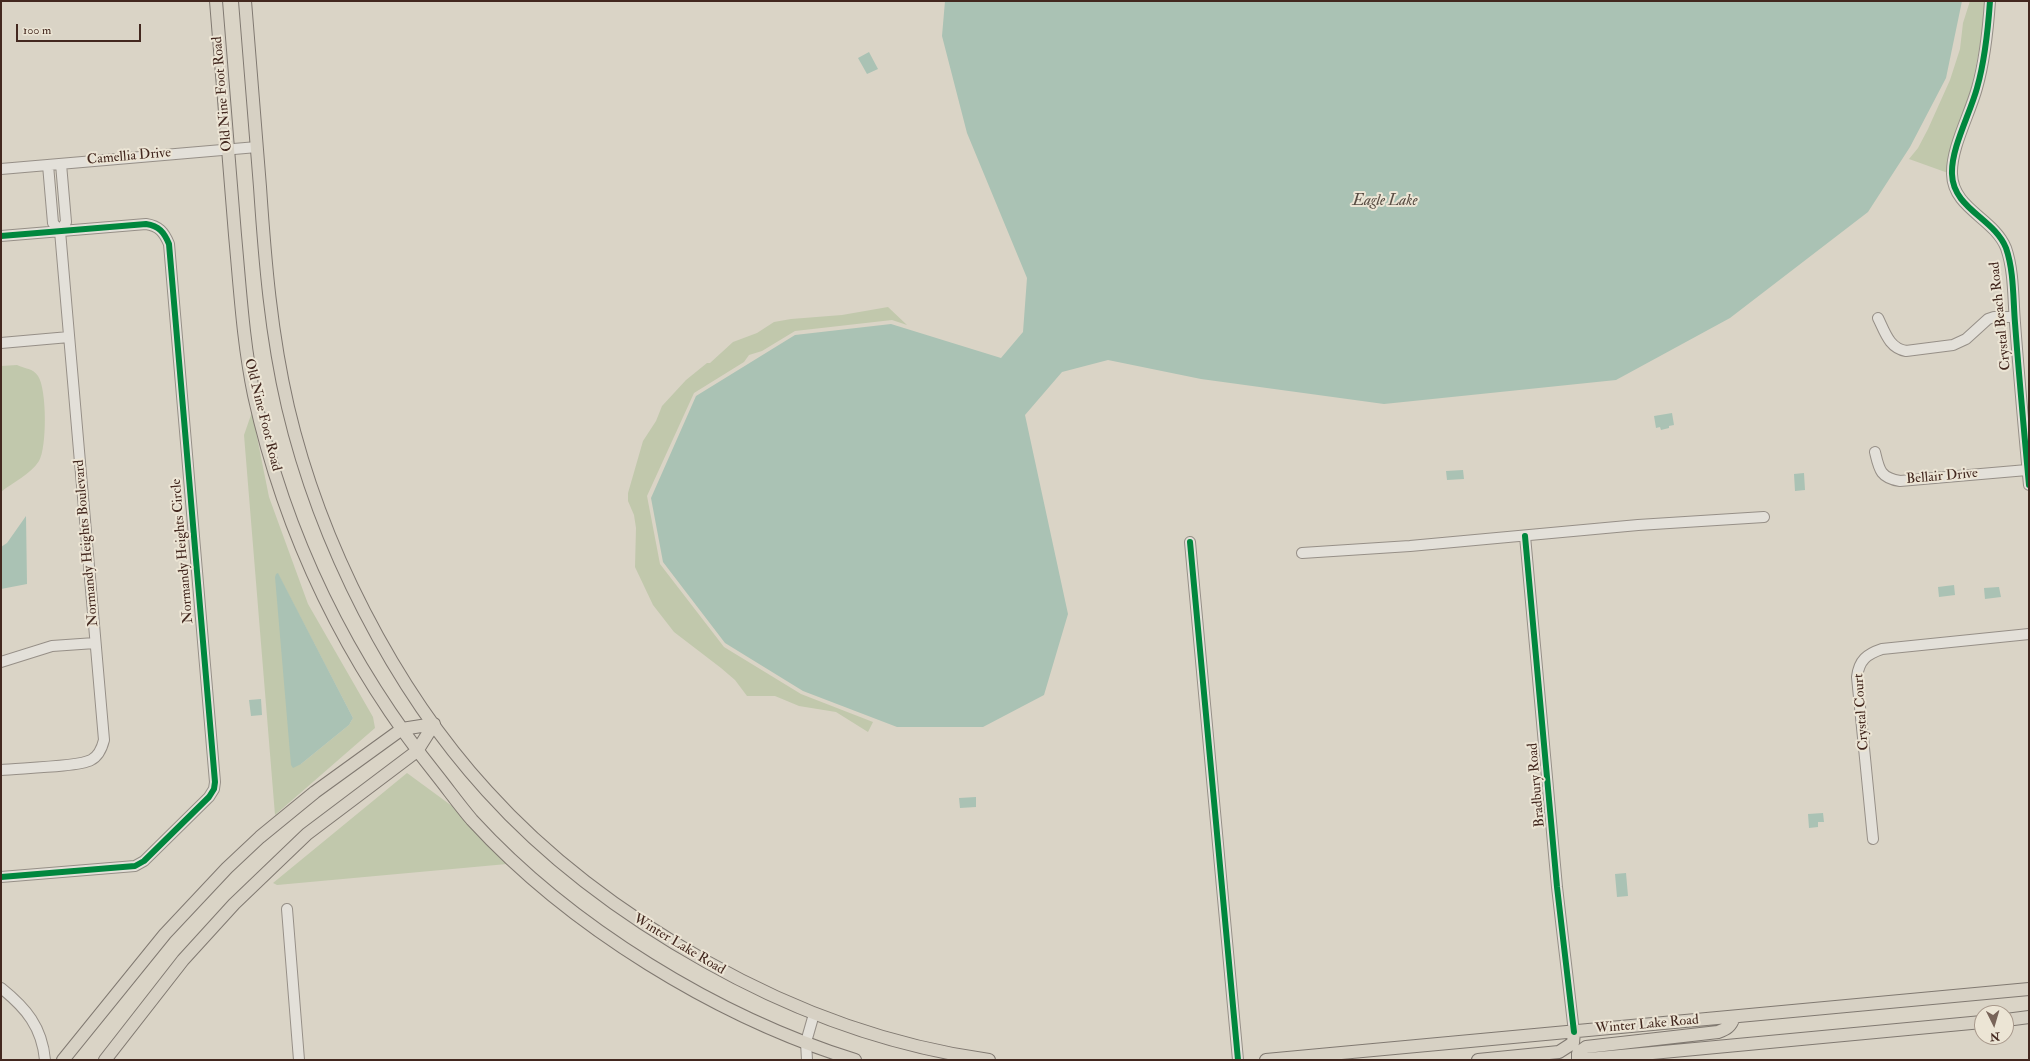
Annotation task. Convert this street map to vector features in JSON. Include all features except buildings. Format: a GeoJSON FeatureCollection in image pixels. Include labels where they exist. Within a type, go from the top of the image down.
{"type":"FeatureCollection","features":[{"type":"Feature","properties":{"kind":"main road","name":"Old Nine Foot Road"},"geometry":{"type":"LineString","coordinates":[[216,1],[244,336],[254,395],[284,502],[324,600],[371,684],[402,729]]}},
{"type":"Feature","properties":{"kind":"main road","name":"Old Nine Foot Road"},"geometry":{"type":"LineString","coordinates":[[245,1],[273,329],[287,405],[300,455],[326,528],[350,584],[387,652],[434,724]]}},
{"type":"Feature","properties":{"kind":"main road"},"geometry":{"type":"LineString","coordinates":[[62,1060],[165,934],[227,868],[260,837],[315,792],[402,729],[434,724]]}},
{"type":"Feature","properties":{"kind":"main road"},"geometry":{"type":"LineString","coordinates":[[105,1060],[183,960],[252,886],[307,834],[417,751],[434,724]]}},
{"type":"Feature","properties":{"kind":"main road","name":"Winter Lake Road"},"geometry":{"type":"LineString","coordinates":[[434,724],[467,767],[504,809],[544,848],[587,884],[632,917],[686,951],[752,986],[814,1014],[852,1028],[904,1044],[958,1056],[989,1060]]}},
{"type":"Feature","properties":{"kind":"main road"},"geometry":{"type":"LineString","coordinates":[[402,729],[417,751],[472,819],[524,870],[581,917],[641,959],[704,996],[766,1026],[855,1060]]}},
{"type":"Feature","properties":{"kind":"main road","name":"Winter Lake Road"},"geometry":{"type":"LineString","coordinates":[[1266,1060],[1369,1055],[1574,1032],[2029,989]]}},
{"type":"Feature","properties":{"kind":"main road"},"geometry":{"type":"LineString","coordinates":[[1578,1060],[1578,1054],[1586,1047],[1718,1032],[1726,1029],[1732,1024],[1734,1017]]}},
{"type":"Feature","properties":{"kind":"main road"},"geometry":{"type":"LineString","coordinates":[[2014,1019],[2029,1017]]}},
{"type":"Feature","properties":{"kind":"main road","name":"Winter Lake Road"},"geometry":{"type":"LineString","coordinates":[[1578,1060],[1974,1023]]}},
{"type":"Feature","properties":{"kind":"main road"},"geometry":{"type":"LineString","coordinates":[[1478,1060],[1559,1052],[1573,1043],[1574,1032]]}},
{"type":"Feature","properties":{"kind":"street","name":"Crystal Beach Road"},"geometry":{"type":"LineString","coordinates":[[1990,1],[1983,62],[1977,87],[1956,150],[1952,174],[1954,188],[1961,200],[1988,222],[2006,247],[2010,264],[2029,485]]}},
{"type":"Feature","properties":{"kind":"street","name":"Camellia Drive"},"geometry":{"type":"LineString","coordinates":[[1,169],[228,148],[257,147]]}},
{"type":"Feature","properties":{"kind":"street","name":"Normandy Heights Boulevard"},"geometry":{"type":"LineString","coordinates":[[60,231],[66,222],[61,164]]}},
{"type":"Feature","properties":{"kind":"street","name":"Normandy Heights Boulevard"},"geometry":{"type":"LineString","coordinates":[[1,770],[83,763],[97,756],[102,748],[104,740],[60,231],[53,222],[48,165]]}},
{"type":"Feature","properties":{"kind":"street","name":"Normandy Heights Circle"},"geometry":{"type":"LineString","coordinates":[[1,236],[146,224],[160,229],[165,235],[169,244],[215,782],[214,789],[209,797],[144,861],[135,866],[1,877]]}},
{"type":"Feature","properties":{"kind":"street"},"geometry":{"type":"LineString","coordinates":[[1878,318],[1894,347],[1906,352],[1953,345],[1966,339],[1988,319],[1994,317],[2014,317]]}},
{"type":"Feature","properties":{"kind":"street"},"geometry":{"type":"LineString","coordinates":[[1,343],[69,337]]}},
{"type":"Feature","properties":{"kind":"street","name":"Bellair Drive"},"geometry":{"type":"LineString","coordinates":[[1875,452],[1880,471],[1889,479],[1900,481],[2028,470]]}},
{"type":"Feature","properties":{"kind":"street"},"geometry":{"type":"LineString","coordinates":[[1302,553],[1525,536],[1555,531],[1764,517]]}},
{"type":"Feature","properties":{"kind":"street","name":"Bradbury Road"},"geometry":{"type":"LineString","coordinates":[[1525,536],[1558,887],[1574,1032]]}},
{"type":"Feature","properties":{"kind":"street"},"geometry":{"type":"LineString","coordinates":[[1190,542],[1238,1060]]}},
{"type":"Feature","properties":{"kind":"street","name":"Crystal Court"},"geometry":{"type":"LineString","coordinates":[[1873,839],[1857,677],[1863,658],[1869,653],[1882,649],[2029,634]]}},
{"type":"Feature","properties":{"kind":"street"},"geometry":{"type":"LineString","coordinates":[[1,662],[52,646],[95,643]]}},
{"type":"Feature","properties":{"kind":"street"},"geometry":{"type":"LineString","coordinates":[[287,909],[299,1060]]}},
{"type":"Feature","properties":{"kind":"street"},"geometry":{"type":"LineString","coordinates":[[1,988],[32,1018],[44,1042],[45,1060]]}},
{"type":"Feature","properties":{"kind":"street"},"geometry":{"type":"LineString","coordinates":[[807,1060],[806,1042],[814,1014]]}},
{"type":"Feature","properties":{"kind":"shaded area"},"geometry":{"type":"Polygon","coordinates":[[[1970,1],[1985,1],[1983,23],[1976,67],[1948,173],[1909,159],[1918,148],[1928,129],[1950,80],[1960,49],[1963,23],[1970,1]]]}},
{"type":"Feature","properties":{"kind":"shaded area"},"geometry":{"type":"Polygon","coordinates":[[[888,307],[907,325],[892,320],[795,331],[762,351],[749,355],[744,362],[694,393],[647,496],[660,564],[724,647],[801,694],[873,722],[868,732],[836,712],[799,706],[775,696],[747,696],[735,680],[674,632],[653,605],[635,567],[636,528],[634,515],[628,501],[628,493],[643,441],[656,421],[662,406],[686,380],[707,363],[710,363],[733,342],[757,333],[774,322],[791,319],[842,315],[888,307]]]}},
{"type":"Feature","properties":{"kind":"shaded area"},"geometry":{"type":"Polygon","coordinates":[[[17,365],[34,371],[41,383],[44,405],[45,432],[42,454],[39,461],[31,470],[1,492],[1,366],[17,365]]]}},
{"type":"Feature","properties":{"kind":"shaded area"},"geometry":{"type":"Polygon","coordinates":[[[252,412],[269,497],[308,604],[373,717],[375,728],[275,815],[244,435],[252,412]],[[278,574],[301,764],[349,725],[353,718],[278,574]]]}},
{"type":"Feature","properties":{"kind":"shaded area"},"geometry":{"type":"Polygon","coordinates":[[[407,773],[452,806],[507,864],[277,885],[273,883],[407,773]]]}},
{"type":"Feature","properties":{"kind":"water","name":"Eagle Lake"},"geometry":{"type":"Polygon","coordinates":[[[945,1],[1962,1],[1946,78],[1910,147],[1868,212],[1730,318],[1616,380],[1384,404],[1201,379],[1108,360],[1062,372],[1025,415],[1068,614],[1044,695],[983,727],[897,727],[803,691],[725,643],[663,562],[651,498],[696,396],[795,335],[891,324],[1001,358],[1023,332],[1027,278],[967,133],[942,36],[945,1]]]}},
{"type":"Feature","properties":{"kind":"water"},"geometry":{"type":"Polygon","coordinates":[[[869,52],[878,69],[867,74],[858,58],[869,52]]]}},
{"type":"Feature","properties":{"kind":"water"},"geometry":{"type":"Polygon","coordinates":[[[1672,413],[1674,425],[1661,430],[1660,427],[1656,428],[1654,416],[1672,413]]]}},
{"type":"Feature","properties":{"kind":"water"},"geometry":{"type":"Polygon","coordinates":[[[1463,470],[1464,479],[1447,480],[1446,471],[1463,470]]]}},
{"type":"Feature","properties":{"kind":"water"},"geometry":{"type":"Polygon","coordinates":[[[1804,473],[1805,490],[1795,491],[1794,474],[1804,473]]]}},
{"type":"Feature","properties":{"kind":"water"},"geometry":{"type":"Polygon","coordinates":[[[26,516],[27,584],[1,589],[1,547],[7,543],[26,516]]]}},
{"type":"Feature","properties":{"kind":"water"},"geometry":{"type":"Polygon","coordinates":[[[278,573],[353,718],[349,725],[301,764],[293,768],[291,765],[275,577],[278,573]]]}},
{"type":"Feature","properties":{"kind":"water"},"geometry":{"type":"Polygon","coordinates":[[[1954,585],[1955,595],[1939,597],[1938,587],[1954,585]]]}},
{"type":"Feature","properties":{"kind":"water"},"geometry":{"type":"Polygon","coordinates":[[[1999,587],[2001,597],[1985,599],[1984,588],[1999,587]]]}},
{"type":"Feature","properties":{"kind":"water"},"geometry":{"type":"Polygon","coordinates":[[[261,699],[262,715],[251,716],[249,700],[261,699]]]}},
{"type":"Feature","properties":{"kind":"water"},"geometry":{"type":"Polygon","coordinates":[[[976,797],[976,807],[960,808],[959,798],[976,797]]]}},
{"type":"Feature","properties":{"kind":"water"},"geometry":{"type":"Polygon","coordinates":[[[1823,813],[1824,822],[1818,822],[1818,827],[1809,828],[1808,814],[1823,813]]]}},
{"type":"Feature","properties":{"kind":"water"},"geometry":{"type":"Polygon","coordinates":[[[1626,873],[1628,896],[1617,897],[1615,874],[1626,873]]]}},
{"type":"Feature","properties":{"kind":"cycle path"},"geometry":{"type":"LineString","coordinates":[[1990,1],[1986,45],[1980,77],[1954,153],[1952,174],[1954,186],[1959,196],[1966,205],[1993,229],[2006,248],[2009,257],[2013,285],[2018,364],[2029,485]]}},
{"type":"Feature","properties":{"kind":"cycle path"},"geometry":{"type":"LineString","coordinates":[[1,236],[146,224],[158,228],[165,236],[169,244],[215,782],[214,789],[209,797],[144,861],[135,866],[1,877]]}},
{"type":"Feature","properties":{"kind":"cycle path"},"geometry":{"type":"LineString","coordinates":[[1525,536],[1557,887],[1574,1032]]}},
{"type":"Feature","properties":{"kind":"cycle path"},"geometry":{"type":"LineString","coordinates":[[1190,542],[1238,1060]]}}]}
